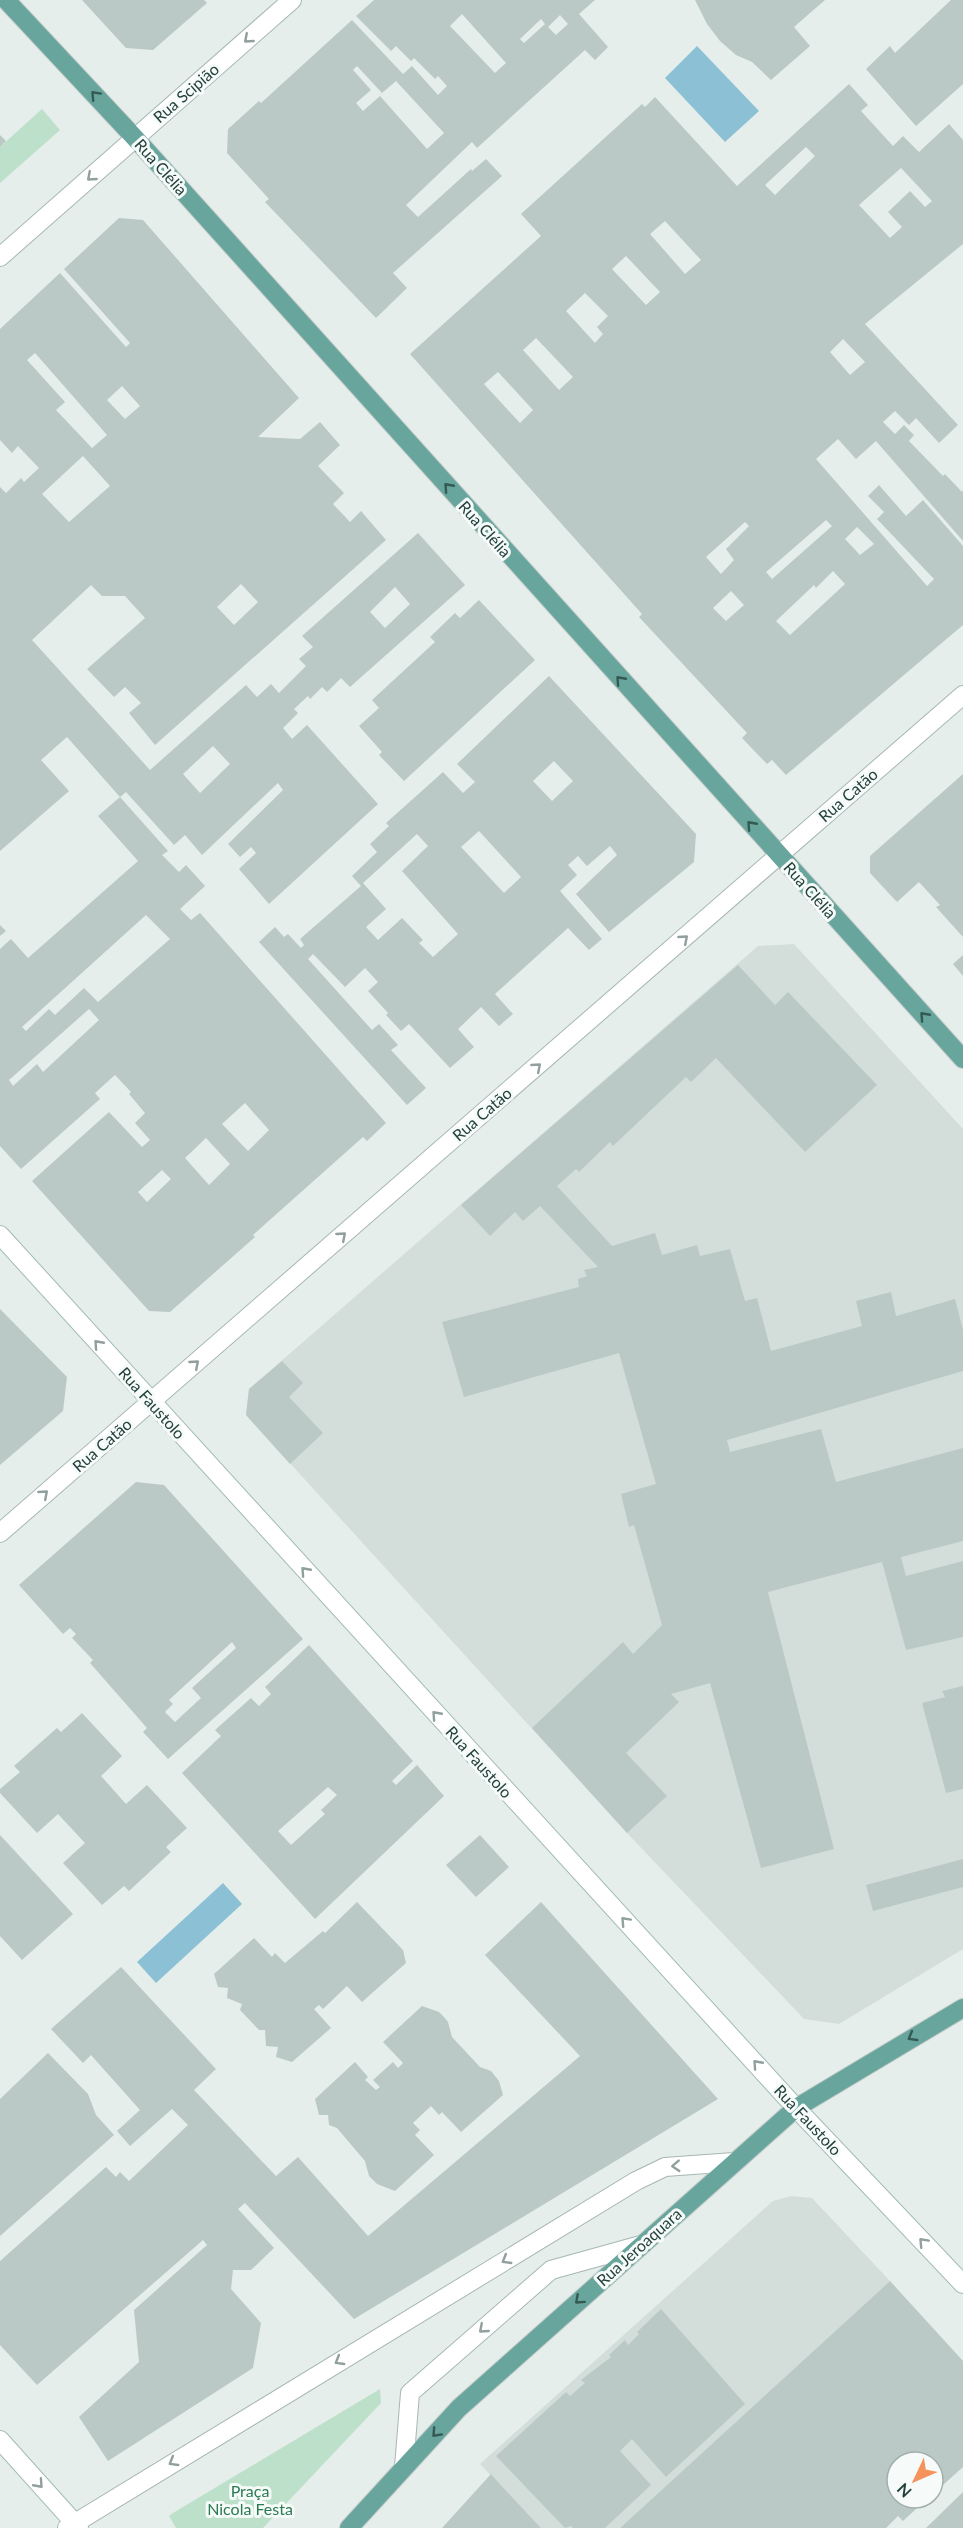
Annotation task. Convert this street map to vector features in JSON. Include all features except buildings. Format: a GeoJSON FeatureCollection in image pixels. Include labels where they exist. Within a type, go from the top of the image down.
{"type":"FeatureCollection","features":[{"type":"Feature","properties":{"kind":"main road","name":"Rua Clélia"},"geometry":{"type":"LineString","coordinates":[[6,0],[135,138],[963,1059]]}},
{"type":"Feature","properties":{"kind":"main road","name":"Rua Jeroaquara"},"geometry":{"type":"LineString","coordinates":[[349,2528],[459,2408],[796,2108],[963,2008]]}},
{"type":"Feature","properties":{"kind":"street","name":"Rua Scipião"},"geometry":{"type":"LineString","coordinates":[[0,257],[292,0]]}},
{"type":"Feature","properties":{"kind":"street","name":"Rua Catão"},"geometry":{"type":"LineString","coordinates":[[0,1533],[963,695]]}},
{"type":"Feature","properties":{"kind":"street","name":"Rua Faustolo"},"geometry":{"type":"LineString","coordinates":[[0,1235],[796,2108],[963,2284]]}},
{"type":"Feature","properties":{"kind":"street"},"geometry":{"type":"LineString","coordinates":[[0,2440],[73,2526],[636,2181],[665,2167],[734,2162]]}},
{"type":"Feature","properties":{"kind":"street"},"geometry":{"type":"LineString","coordinates":[[404,2467],[410,2393],[551,2270],[641,2245]]}},
{"type":"Feature","properties":{"kind":"shaded area"},"geometry":{"type":"Polygon","coordinates":[[[794,944],[963,1129],[963,1949],[839,2024],[804,2019],[627,1833],[246,1415],[249,1389],[758,946],[794,944]]]}},
{"type":"Feature","properties":{"kind":"shaded area"},"geometry":{"type":"Polygon","coordinates":[[[791,2196],[812,2198],[890,2281],[620,2528],[541,2528],[480,2464],[773,2201],[791,2196]]]}},
{"type":"Feature","properties":{"kind":"green space"},"geometry":{"type":"Polygon","coordinates":[[[42,109],[60,130],[0,183],[0,147],[42,109]]]}},
{"type":"Feature","properties":{"kind":"green space","name":"Praça Nicola Festa"},"geometry":{"type":"Polygon","coordinates":[[[380,2389],[381,2403],[263,2528],[176,2528],[169,2516],[173,2513],[380,2389]]]}},
{"type":"Feature","properties":{"kind":"water"},"geometry":{"type":"Polygon","coordinates":[[[697,46],[759,111],[725,142],[665,78],[697,46]]]}},
{"type":"Feature","properties":{"kind":"water"},"geometry":{"type":"Polygon","coordinates":[[[223,1883],[242,1904],[156,1983],[137,1962],[223,1883]]]}}]}
